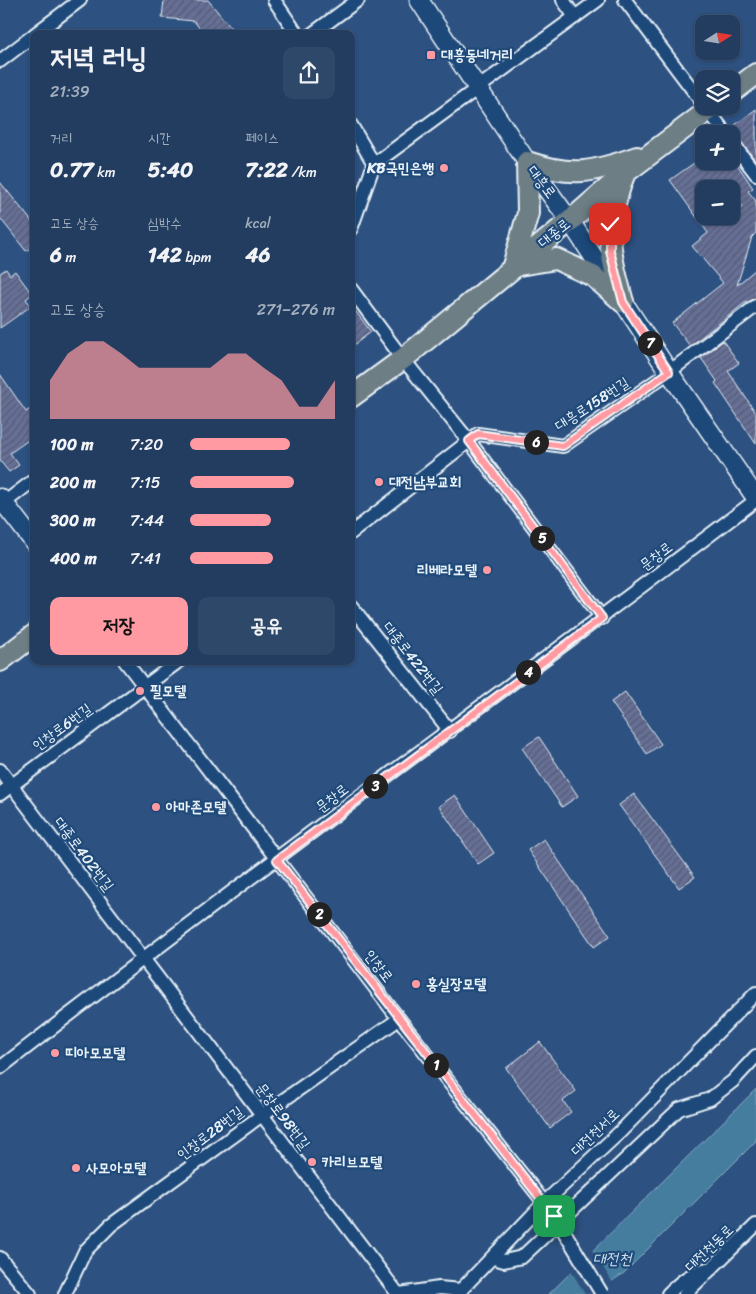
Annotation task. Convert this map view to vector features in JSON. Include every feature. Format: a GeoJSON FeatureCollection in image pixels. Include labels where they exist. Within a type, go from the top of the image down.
{"type":"FeatureCollection","features":[{"type":"Feature","properties":{"kind":"main road","name":"대흥로"},"geometry":{"type":"LineString","coordinates":[[419,0],[756,499]]}},
{"type":"Feature","properties":{"kind":"main road"},"geometry":{"type":"LineString","coordinates":[[740,86],[756,74]]}},
{"type":"Feature","properties":{"kind":"main road","name":"대종로"},"geometry":{"type":"LineString","coordinates":[[355,395],[403,359],[625,173],[698,115]]}},
{"type":"Feature","properties":{"kind":"main road"},"geometry":{"type":"LineString","coordinates":[[623,302],[593,276],[556,259],[513,266],[528,214],[527,162],[546,168],[581,173],[605,169],[652,151]]}},
{"type":"Feature","properties":{"kind":"main road"},"geometry":{"type":"LineString","coordinates":[[623,302],[610,251],[610,224],[613,206],[625,173]]}},
{"type":"Feature","properties":{"kind":"main road"},"geometry":{"type":"LineString","coordinates":[[1,502],[30,537]]}},
{"type":"Feature","properties":{"kind":"main road"},"geometry":{"type":"LineString","coordinates":[[0,660],[30,638]]}},
{"type":"Feature","properties":{"kind":"street"},"geometry":{"type":"LineString","coordinates":[[40,30],[80,0]]}},
{"type":"Feature","properties":{"kind":"street"},"geometry":{"type":"LineString","coordinates":[[274,0],[294,30]]}},
{"type":"Feature","properties":{"kind":"street"},"geometry":{"type":"LineString","coordinates":[[317,30],[358,0]]}},
{"type":"Feature","properties":{"kind":"street"},"geometry":{"type":"LineString","coordinates":[[563,0],[575,17]]}},
{"type":"Feature","properties":{"kind":"street"},"geometry":{"type":"LineString","coordinates":[[355,218],[374,164],[478,90],[598,0]]}},
{"type":"Feature","properties":{"kind":"street"},"geometry":{"type":"LineString","coordinates":[[625,0],[695,90]]}},
{"type":"Feature","properties":{"kind":"street"},"geometry":{"type":"LineString","coordinates":[[0,61],[30,38]]}},
{"type":"Feature","properties":{"kind":"street"},"geometry":{"type":"LineString","coordinates":[[355,132],[374,164]]}},
{"type":"Feature","properties":{"kind":"street"},"geometry":{"type":"LineString","coordinates":[[740,153],[756,174]]}},
{"type":"Feature","properties":{"kind":"street"},"geometry":{"type":"LineString","coordinates":[[355,294],[403,359],[469,441],[602,618]]}},
{"type":"Feature","properties":{"kind":"street","name":"대흥로158번길"},"geometry":{"type":"LineString","coordinates":[[355,530],[478,434],[563,446],[669,372],[756,306]]}},
{"type":"Feature","properties":{"kind":"street"},"geometry":{"type":"LineString","coordinates":[[1,502],[30,483]]}},
{"type":"Feature","properties":{"kind":"street","name":"문창로"},"geometry":{"type":"LineString","coordinates":[[0,1068],[143,958],[602,618],[756,499]]}},
{"type":"Feature","properties":{"kind":"street","name":"대종로422번길"},"geometry":{"type":"LineString","coordinates":[[355,611],[450,731]]}},
{"type":"Feature","properties":{"kind":"street","name":"인창로"},"geometry":{"type":"LineString","coordinates":[[128,665],[399,1019],[544,1202],[602,1294]]}},
{"type":"Feature","properties":{"kind":"street"},"geometry":{"type":"LineString","coordinates":[[144,686],[173,665]]}},
{"type":"Feature","properties":{"kind":"street","name":"인창로6번길"},"geometry":{"type":"LineString","coordinates":[[0,794],[144,686]]}},
{"type":"Feature","properties":{"kind":"street","name":"대종로402번길"},"geometry":{"type":"LineString","coordinates":[[0,770],[143,958]]}},
{"type":"Feature","properties":{"kind":"street","name":"문창로98번길"},"geometry":{"type":"LineString","coordinates":[[143,958],[399,1294]]}},
{"type":"Feature","properties":{"kind":"street","name":"대전천서로"},"geometry":{"type":"LineString","coordinates":[[459,1292],[494,1258],[544,1202],[621,1130],[756,993]]}},
{"type":"Feature","properties":{"kind":"street","name":"인창로28번길"},"geometry":{"type":"LineString","coordinates":[[65,1294],[85,1251],[111,1225],[262,1115],[399,1019]]}},
{"type":"Feature","properties":{"kind":"street"},"geometry":{"type":"LineString","coordinates":[[494,1258],[504,1261],[522,1257],[679,1109],[710,1099],[733,1080],[756,1056]]}},
{"type":"Feature","properties":{"kind":"street","name":"대전천동로"},"geometry":{"type":"LineString","coordinates":[[685,1294],[756,1226]]}},
{"type":"Feature","properties":{"kind":"street"},"geometry":{"type":"LineString","coordinates":[[0,1258],[30,1294]]}},
{"type":"Feature","properties":{"kind":"street"},"geometry":{"type":"LineString","coordinates":[[668,1294],[685,1277],[696,1271],[712,1268]]}},
{"type":"Feature","properties":{"kind":"street"},"geometry":{"type":"LineString","coordinates":[[399,1294],[439,1288],[459,1292]]}},
{"type":"Feature","properties":{"kind":"water","name":"대전천"},"geometry":{"type":"Polygon","coordinates":[[[756,1089],[756,1141],[624,1273],[593,1294],[549,1294],[756,1089]]]}},
{"type":"Feature","properties":{"kind":"pier"},"geometry":{"type":"Polygon","coordinates":[[[591,1248],[613,1283],[597,1294],[585,1294],[570,1269],[591,1248]]]}},
{"type":"Feature","properties":{"kind":"building"},"geometry":{"type":"Polygon","coordinates":[[[164,0],[208,0],[233,30],[201,30],[194,21],[162,18],[164,0]]]}},
{"type":"Feature","properties":{"kind":"building"},"geometry":{"type":"Polygon","coordinates":[[[756,109],[756,161],[740,140],[740,125],[735,125],[756,109]]]}},
{"type":"Feature","properties":{"kind":"building"},"geometry":{"type":"Polygon","coordinates":[[[695,162],[695,170],[740,168],[753,188],[748,191],[756,201],[756,233],[752,237],[737,285],[756,269],[756,298],[745,303],[690,346],[672,323],[723,283],[692,246],[708,233],[702,225],[740,225],[740,209],[743,207],[740,203],[740,180],[695,180],[695,215],[670,180],[695,162]]]}},
{"type":"Feature","properties":{"kind":"building"},"geometry":{"type":"Polygon","coordinates":[[[0,182],[30,219],[30,248],[26,251],[0,218],[0,182]]]}},
{"type":"Feature","properties":{"kind":"building"},"geometry":{"type":"Polygon","coordinates":[[[6,269],[10,275],[15,271],[30,291],[30,296],[26,299],[30,307],[0,328],[0,273],[6,269]]]}},
{"type":"Feature","properties":{"kind":"building"},"geometry":{"type":"Polygon","coordinates":[[[355,310],[371,332],[355,344],[355,310]]]}},
{"type":"Feature","properties":{"kind":"building"},"geometry":{"type":"Polygon","coordinates":[[[723,341],[739,363],[728,371],[756,413],[756,444],[715,383],[717,381],[701,358],[723,341]]]}},
{"type":"Feature","properties":{"kind":"building"},"geometry":{"type":"Polygon","coordinates":[[[0,374],[26,412],[30,409],[30,439],[10,453],[19,465],[9,472],[0,461],[0,374]]]}},
{"type":"Feature","properties":{"kind":"building"},"geometry":{"type":"Polygon","coordinates":[[[625,692],[661,744],[647,754],[611,702],[625,692]]]}},
{"type":"Feature","properties":{"kind":"building"},"geometry":{"type":"Polygon","coordinates":[[[539,737],[578,796],[562,807],[522,748],[539,737]]]}},
{"type":"Feature","properties":{"kind":"building"},"geometry":{"type":"Polygon","coordinates":[[[634,794],[695,877],[679,888],[619,805],[634,794]]]}},
{"type":"Feature","properties":{"kind":"building"},"geometry":{"type":"Polygon","coordinates":[[[455,795],[494,853],[478,864],[439,806],[455,795]]]}},
{"type":"Feature","properties":{"kind":"building"},"geometry":{"type":"Polygon","coordinates":[[[544,839],[610,936],[594,947],[528,850],[544,839]]]}},
{"type":"Feature","properties":{"kind":"building"},"geometry":{"type":"Polygon","coordinates":[[[540,1042],[576,1091],[563,1101],[571,1112],[550,1128],[506,1068],[540,1042]]]}},
{"type":"Feature","properties":{"kind":"place","name":"대흥동네거리"},"geometry":{"type":"Point","coordinates":[431,55]}},
{"type":"Feature","properties":{"kind":"place","name":"KB국민은행"},"geometry":{"type":"Point","coordinates":[444,168]}},
{"type":"Feature","properties":{"kind":"place","name":"대전남부교회"},"geometry":{"type":"Point","coordinates":[379,482]}},
{"type":"Feature","properties":{"kind":"place","name":"리베라모텔"},"geometry":{"type":"Point","coordinates":[487,570]}},
{"type":"Feature","properties":{"kind":"place","name":"필모텔"},"geometry":{"type":"Point","coordinates":[140,691]}},
{"type":"Feature","properties":{"kind":"place","name":"아마존모텔"},"geometry":{"type":"Point","coordinates":[156,807]}},
{"type":"Feature","properties":{"kind":"place","name":"홍실장모텔"},"geometry":{"type":"Point","coordinates":[416,984]}},
{"type":"Feature","properties":{"kind":"place","name":"띠아모모텔"},"geometry":{"type":"Point","coordinates":[55,1053]}},
{"type":"Feature","properties":{"kind":"place","name":"카리브모텔"},"geometry":{"type":"Point","coordinates":[312,1162]}},
{"type":"Feature","properties":{"kind":"place","name":"사모아모텔"},"geometry":{"type":"Point","coordinates":[76,1168]}},
{"type":"Feature","properties":{"kind":"route"},"geometry":{"type":"LineString","coordinates":[[554,1216],[277,860],[602,618],[469,441],[478,434],[563,446],[669,372],[623,302],[610,251],[610,224]]}}]}
